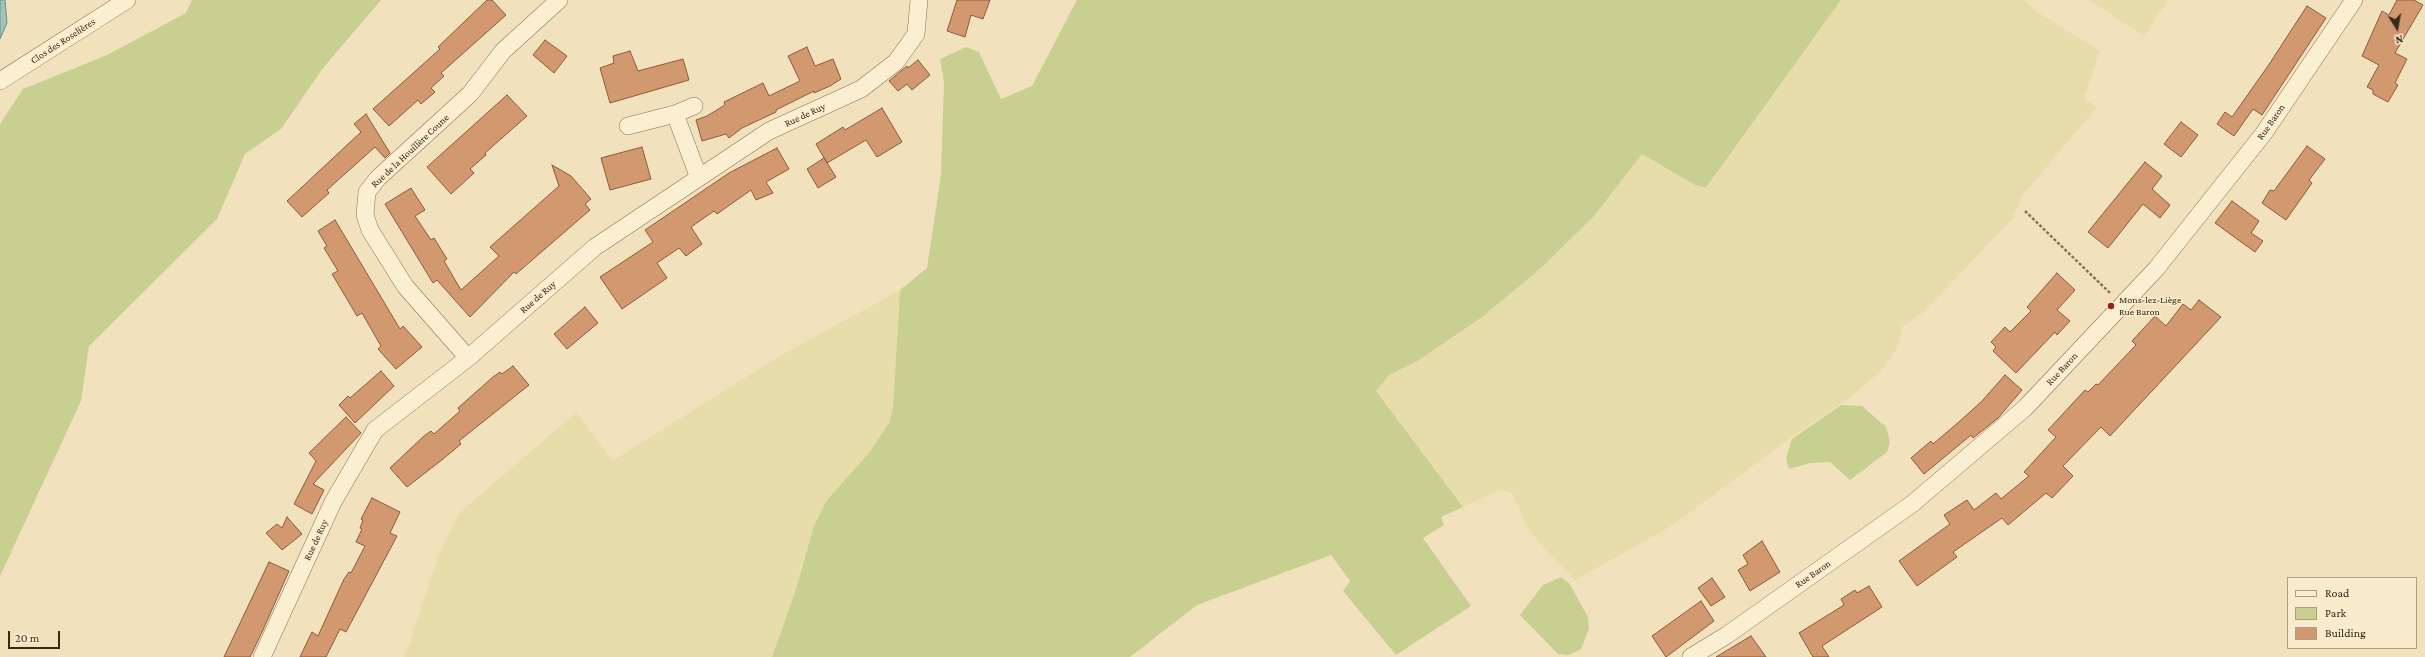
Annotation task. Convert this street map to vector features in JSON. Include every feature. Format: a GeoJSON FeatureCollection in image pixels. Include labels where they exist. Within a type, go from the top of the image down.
{"type":"FeatureCollection","features":[{"type":"Feature","properties":{"kind":"street","name":"Clos des Roselières"},"geometry":{"type":"LineString","coordinates":[[0,81],[127,0]]}},
{"type":"Feature","properties":{"kind":"street","name":"Rue de la Houillère Coune"},"geometry":{"type":"LineString","coordinates":[[468,358],[405,286],[370,230],[364,207],[367,192],[378,178],[470,94],[503,51],[559,0]]}},
{"type":"Feature","properties":{"kind":"street","name":"Rue de Ruy"},"geometry":{"type":"LineString","coordinates":[[262,657],[333,502],[375,430],[468,358],[595,247],[769,131],[861,89],[896,62],[916,34],[919,0]]}},
{"type":"Feature","properties":{"kind":"street","name":"Rue Baron"},"geometry":{"type":"LineString","coordinates":[[1691,657],[1728,635],[1912,504],[2025,408],[2156,269],[2264,133],[2354,0]]}},
{"type":"Feature","properties":{"kind":"street"},"geometry":{"type":"LineString","coordinates":[[628,126],[675,114],[694,106]]}},
{"type":"Feature","properties":{"kind":"street"},"geometry":{"type":"LineString","coordinates":[[675,114],[699,178]]}},
{"type":"Feature","properties":{"kind":"path"},"geometry":{"type":"LineString","coordinates":[[2024,212],[2122,305]]}},
{"type":"Feature","properties":{"kind":"shaded area"},"geometry":{"type":"Polygon","coordinates":[[[1841,0],[2025,0],[2034,10],[2100,51],[2084,99],[2097,107],[2023,195],[2013,218],[1925,311],[1902,327],[1897,349],[1881,371],[1849,398],[1786,441],[1670,527],[1575,580],[1545,550],[1529,530],[1512,493],[1500,490],[1463,507],[1375,391],[1389,375],[1419,360],[1618,184],[1642,154],[1695,185],[1707,188],[1841,0]]]}},
{"type":"Feature","properties":{"kind":"shaded area"},"geometry":{"type":"Polygon","coordinates":[[[2089,0],[2168,0],[2144,36],[2089,0]]]}},
{"type":"Feature","properties":{"kind":"shaded area"},"geometry":{"type":"Polygon","coordinates":[[[900,290],[893,408],[889,423],[803,559],[795,592],[772,657],[405,657],[439,554],[459,513],[577,412],[612,461],[778,357],[900,290]]]}},
{"type":"Feature","properties":{"kind":"green space"},"geometry":{"type":"Polygon","coordinates":[[[192,0],[381,0],[323,68],[281,129],[245,154],[217,219],[89,346],[81,401],[0,576],[0,124],[23,89],[107,55],[186,13],[192,0]]]}},
{"type":"Feature","properties":{"kind":"green space"},"geometry":{"type":"Polygon","coordinates":[[[1077,0],[1841,0],[1706,188],[1695,185],[1642,154],[1594,216],[1541,268],[1482,317],[1419,360],[1389,375],[1376,391],[1463,507],[1441,517],[1444,525],[1423,538],[1471,606],[1396,655],[1343,591],[1350,581],[1331,555],[1197,605],[1130,657],[772,657],[795,592],[814,526],[827,500],[869,453],[889,423],[893,408],[900,290],[927,268],[941,175],[944,82],[940,59],[966,47],[979,52],[1001,99],[1032,86],[1077,0]]]}},
{"type":"Feature","properties":{"kind":"green space"},"geometry":{"type":"Polygon","coordinates":[[[1841,405],[1862,406],[1886,427],[1890,442],[1887,452],[1850,480],[1830,462],[1810,463],[1789,469],[1786,458],[1792,439],[1841,405]]]}},
{"type":"Feature","properties":{"kind":"green space"},"geometry":{"type":"Polygon","coordinates":[[[1561,577],[1569,583],[1588,617],[1589,629],[1581,649],[1569,655],[1558,654],[1520,615],[1543,585],[1561,577]]]}},
{"type":"Feature","properties":{"kind":"water"},"geometry":{"type":"Polygon","coordinates":[[[0,0],[5,0],[7,23],[0,39],[0,0]]]}},
{"type":"Feature","properties":{"kind":"building"},"geometry":{"type":"Polygon","coordinates":[[[487,0],[492,0],[506,15],[441,73],[444,76],[431,88],[435,92],[421,104],[418,100],[389,126],[373,109],[440,49],[438,47],[487,0]]]}},
{"type":"Feature","properties":{"kind":"building"},"geometry":{"type":"Polygon","coordinates":[[[957,0],[990,0],[983,19],[971,15],[965,37],[947,31],[957,0]]]}},
{"type":"Feature","properties":{"kind":"building"},"geometry":{"type":"Polygon","coordinates":[[[2397,0],[2414,0],[2423,5],[2395,53],[2407,59],[2395,83],[2398,85],[2388,102],[2373,94],[2373,90],[2367,87],[2379,65],[2362,56],[2382,11],[2389,15],[2397,0]]]}},
{"type":"Feature","properties":{"kind":"building"},"geometry":{"type":"Polygon","coordinates":[[[2307,6],[2326,18],[2262,115],[2253,109],[2234,136],[2217,124],[2225,112],[2232,117],[2268,66],[2307,6]]]}},
{"type":"Feature","properties":{"kind":"building"},"geometry":{"type":"Polygon","coordinates":[[[545,40],[567,56],[554,73],[533,55],[545,40]]]}},
{"type":"Feature","properties":{"kind":"building"},"geometry":{"type":"Polygon","coordinates":[[[807,47],[815,66],[833,59],[841,79],[830,86],[814,93],[814,91],[776,110],[776,112],[742,128],[729,138],[726,134],[702,141],[696,120],[707,116],[725,105],[724,102],[763,83],[769,96],[800,81],[788,56],[807,47]]]}},
{"type":"Feature","properties":{"kind":"building"},"geometry":{"type":"Polygon","coordinates":[[[630,51],[638,71],[683,59],[689,80],[610,103],[600,68],[614,63],[613,56],[630,51]]]}},
{"type":"Feature","properties":{"kind":"building"},"geometry":{"type":"Polygon","coordinates":[[[918,60],[930,75],[912,90],[907,84],[898,91],[889,81],[907,66],[908,68],[918,60]]]}},
{"type":"Feature","properties":{"kind":"building"},"geometry":{"type":"Polygon","coordinates":[[[507,95],[527,116],[485,153],[486,155],[470,169],[474,173],[451,194],[427,167],[507,95]]]}},
{"type":"Feature","properties":{"kind":"building"},"geometry":{"type":"Polygon","coordinates":[[[882,108],[902,142],[877,157],[866,140],[827,163],[816,144],[843,127],[845,130],[882,108]]]}},
{"type":"Feature","properties":{"kind":"building"},"geometry":{"type":"Polygon","coordinates":[[[366,114],[390,153],[385,158],[375,147],[327,190],[329,193],[302,217],[287,201],[361,132],[354,124],[366,114]]]}},
{"type":"Feature","properties":{"kind":"building"},"geometry":{"type":"Polygon","coordinates":[[[2181,122],[2198,135],[2181,157],[2164,144],[2181,122]]]}},
{"type":"Feature","properties":{"kind":"building"},"geometry":{"type":"Polygon","coordinates":[[[2307,146],[2325,159],[2309,180],[2312,183],[2286,220],[2262,203],[2270,190],[2274,191],[2307,146]]]}},
{"type":"Feature","properties":{"kind":"building"},"geometry":{"type":"Polygon","coordinates":[[[642,147],[651,179],[610,190],[601,158],[642,147]]]}},
{"type":"Feature","properties":{"kind":"building"},"geometry":{"type":"Polygon","coordinates":[[[777,148],[789,169],[766,182],[773,193],[756,200],[751,190],[717,214],[714,211],[691,227],[702,244],[686,256],[679,248],[657,263],[667,278],[622,309],[600,277],[653,242],[645,230],[729,173],[777,148]]]}},
{"type":"Feature","properties":{"kind":"building"},"geometry":{"type":"Polygon","coordinates":[[[824,158],[836,177],[818,188],[807,169],[824,158]]]}},
{"type":"Feature","properties":{"kind":"building"},"geometry":{"type":"Polygon","coordinates":[[[2145,162],[2162,176],[2152,189],[2170,205],[2160,218],[2143,204],[2108,248],[2088,232],[2145,162]]]}},
{"type":"Feature","properties":{"kind":"building"},"geometry":{"type":"Polygon","coordinates":[[[552,165],[571,176],[591,199],[585,204],[590,210],[516,274],[514,272],[470,317],[437,280],[433,283],[385,204],[411,188],[425,210],[415,216],[431,240],[434,238],[447,259],[444,261],[461,290],[499,256],[490,247],[559,186],[552,165]]]}},
{"type":"Feature","properties":{"kind":"building"},"geometry":{"type":"Polygon","coordinates":[[[2232,201],[2259,221],[2251,233],[2263,241],[2255,252],[2215,223],[2232,201]]]}},
{"type":"Feature","properties":{"kind":"building"},"geometry":{"type":"Polygon","coordinates":[[[335,220],[400,329],[403,326],[422,347],[396,369],[378,349],[381,346],[362,313],[357,316],[332,274],[338,271],[324,248],[327,246],[318,231],[335,220]]]}},
{"type":"Feature","properties":{"kind":"building"},"geometry":{"type":"Polygon","coordinates":[[[2057,273],[2075,290],[2057,310],[2070,321],[2057,335],[2055,332],[2016,373],[1993,351],[1996,347],[1991,342],[2005,327],[2010,332],[2031,311],[2027,307],[2057,273]]]}},
{"type":"Feature","properties":{"kind":"building"},"geometry":{"type":"Polygon","coordinates":[[[2199,300],[2221,317],[2110,436],[2101,427],[2063,466],[2073,476],[2052,498],[2046,493],[2008,525],[2002,518],[1953,552],[1957,557],[1917,586],[1899,561],[1950,524],[1944,515],[1967,500],[1974,510],[1996,493],[2001,499],[2029,476],[2024,472],[2056,437],[2048,430],[2085,390],[2088,392],[2096,384],[2098,385],[2136,345],[2132,341],[2155,316],[2166,326],[2183,304],[2191,310],[2199,300]]]}},
{"type":"Feature","properties":{"kind":"building"},"geometry":{"type":"Polygon","coordinates":[[[585,307],[598,323],[567,349],[554,334],[585,307]]]}},
{"type":"Feature","properties":{"kind":"building"},"geometry":{"type":"Polygon","coordinates":[[[513,366],[529,385],[459,441],[461,444],[407,487],[390,468],[424,436],[431,431],[434,434],[460,411],[458,408],[493,377],[500,372],[502,374],[513,366]]]}},
{"type":"Feature","properties":{"kind":"building"},"geometry":{"type":"Polygon","coordinates":[[[381,371],[394,386],[355,423],[339,405],[348,396],[350,398],[381,371]]]}},
{"type":"Feature","properties":{"kind":"building"},"geometry":{"type":"Polygon","coordinates":[[[2005,375],[2022,390],[1998,418],[1973,438],[1971,435],[1924,474],[1911,458],[1931,441],[1933,444],[1960,421],[1982,401],[2005,375]]]}},
{"type":"Feature","properties":{"kind":"building"},"geometry":{"type":"Polygon","coordinates":[[[346,417],[361,433],[313,484],[324,490],[312,514],[294,504],[316,461],[309,453],[346,417]]]}},
{"type":"Feature","properties":{"kind":"building"},"geometry":{"type":"Polygon","coordinates":[[[372,498],[400,512],[390,533],[397,536],[346,632],[340,629],[326,657],[300,657],[312,632],[318,636],[344,579],[349,572],[351,573],[365,546],[356,542],[362,529],[360,528],[363,520],[361,519],[372,498]]]}},
{"type":"Feature","properties":{"kind":"building"},"geometry":{"type":"Polygon","coordinates":[[[287,517],[302,534],[282,550],[266,533],[277,524],[282,528],[287,517]]]}},
{"type":"Feature","properties":{"kind":"building"},"geometry":{"type":"Polygon","coordinates":[[[1762,541],[1780,572],[1750,591],[1738,570],[1748,564],[1743,555],[1762,541]]]}},
{"type":"Feature","properties":{"kind":"building"},"geometry":{"type":"Polygon","coordinates":[[[269,562],[289,571],[262,632],[250,657],[224,657],[269,562]]]}},
{"type":"Feature","properties":{"kind":"building"},"geometry":{"type":"Polygon","coordinates":[[[1712,578],[1725,597],[1711,606],[1698,588],[1712,578]]]}},
{"type":"Feature","properties":{"kind":"building"},"geometry":{"type":"Polygon","coordinates":[[[1869,586],[1882,607],[1822,646],[1829,657],[1813,657],[1799,633],[1844,605],[1841,599],[1855,590],[1857,593],[1869,586]]]}},
{"type":"Feature","properties":{"kind":"building"},"geometry":{"type":"Polygon","coordinates":[[[1701,601],[1714,621],[1666,657],[1652,636],[1701,601]]]}},
{"type":"Feature","properties":{"kind":"building"},"geometry":{"type":"Polygon","coordinates":[[[1751,636],[1766,657],[1716,657],[1751,636]]]}},
{"type":"Feature","properties":{"kind":"place","name":"Mons-lez-Liège Rue Baron"},"geometry":{"type":"Point","coordinates":[2111,306]}}]}
